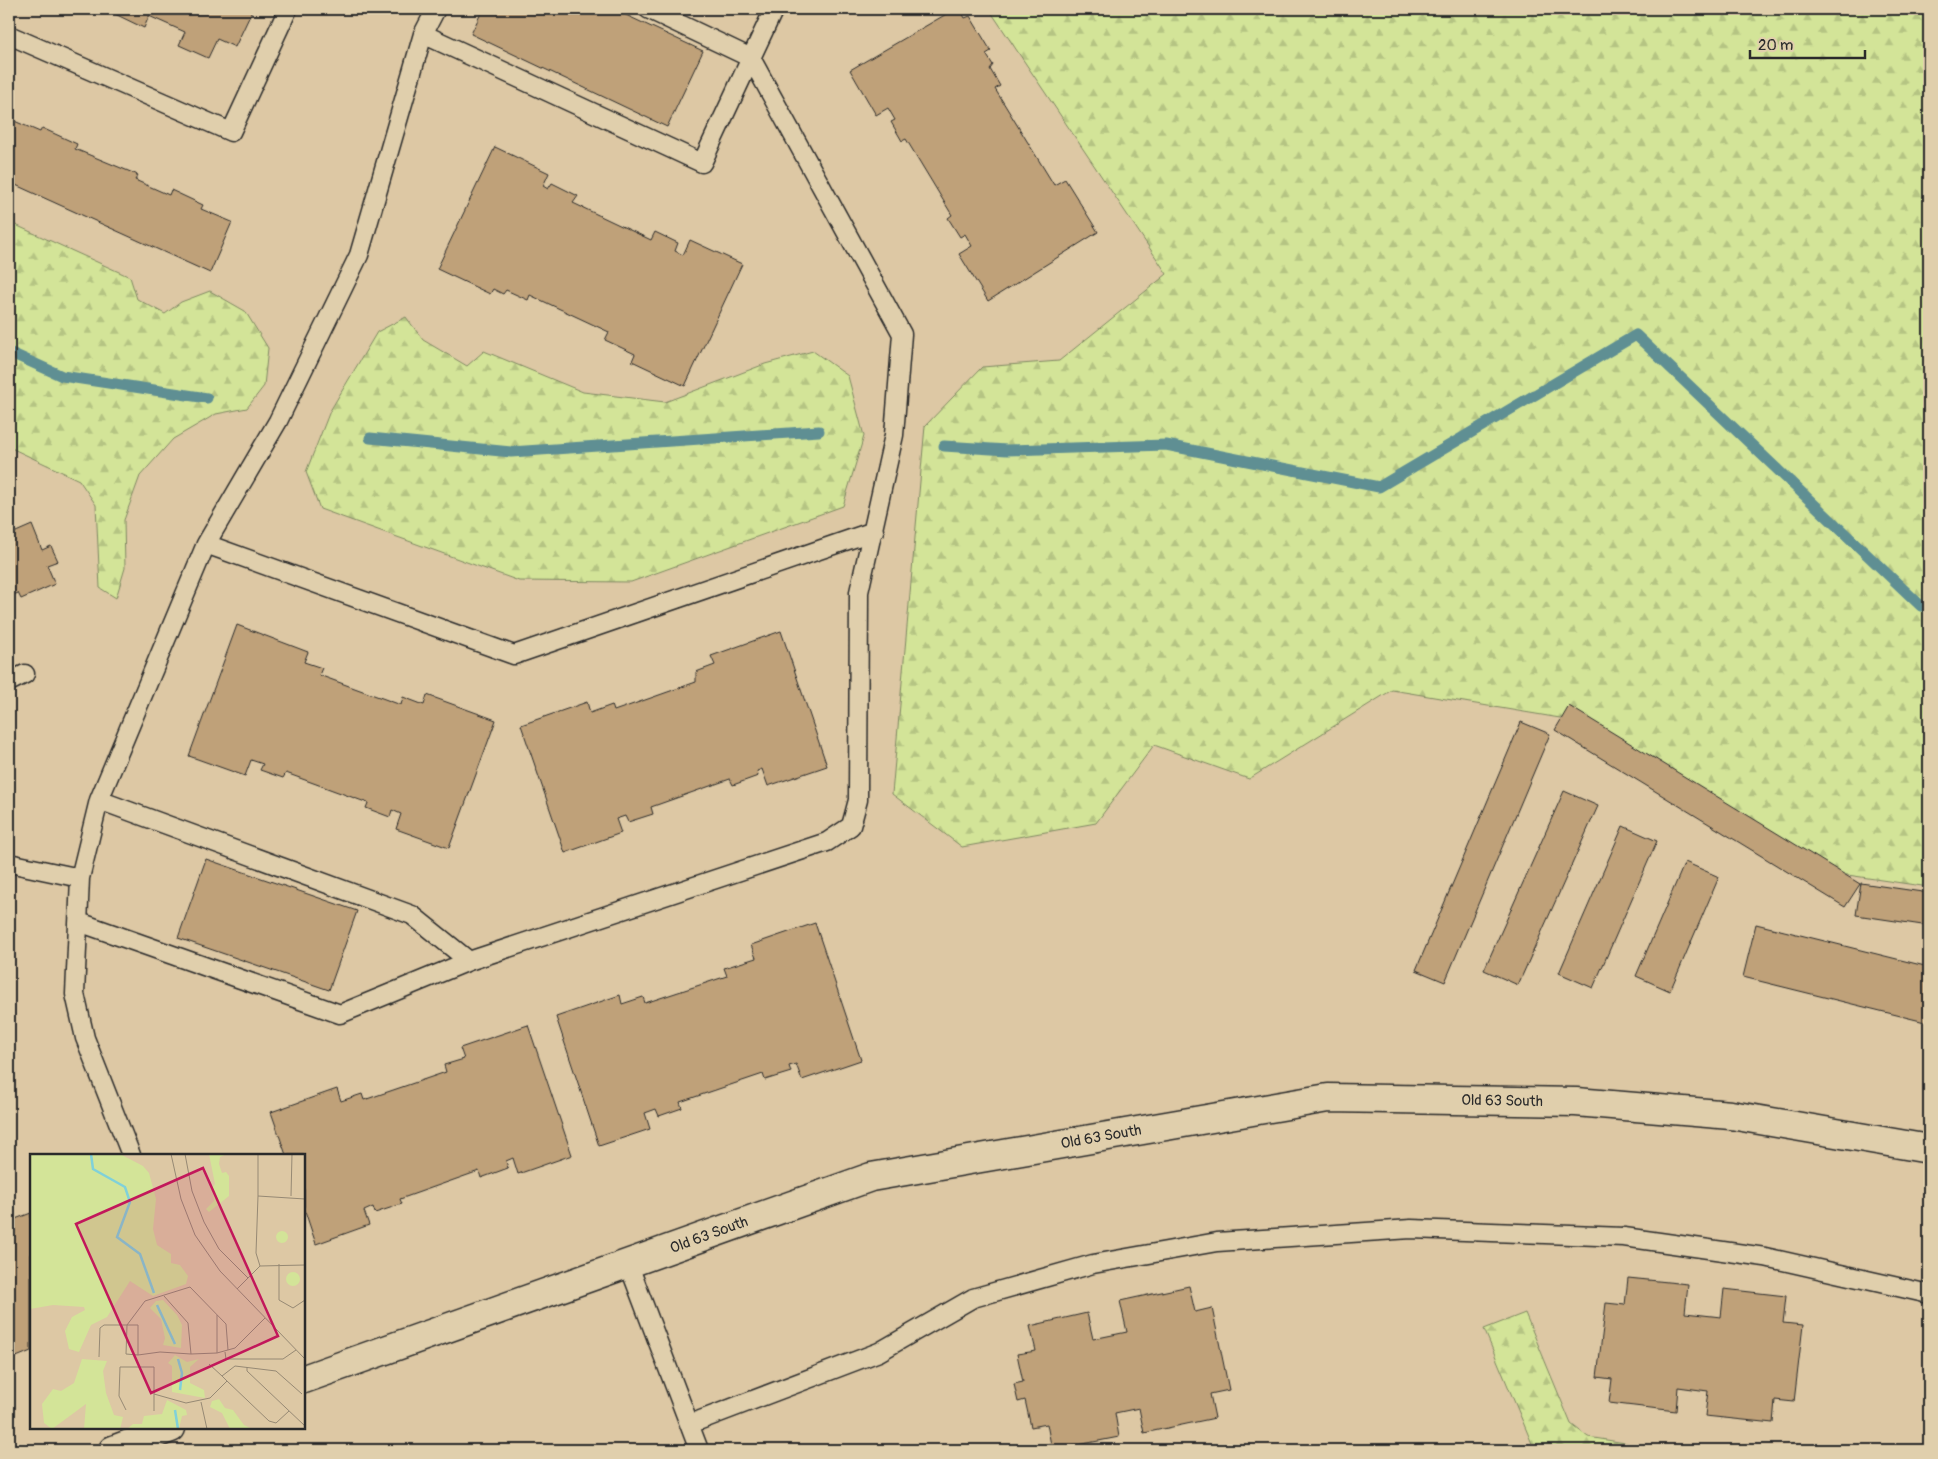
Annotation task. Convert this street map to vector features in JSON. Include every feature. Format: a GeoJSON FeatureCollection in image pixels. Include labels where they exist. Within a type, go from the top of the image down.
{"type":"FeatureCollection","features":[{"type":"Feature","properties":{"kind":"main road","name":"Old 63 South"},"geometry":{"type":"LineString","coordinates":[[305,1379],[871,1177],[1328,1098],[1576,1102],[1711,1113],[1929,1149]]}},
{"type":"Feature","properties":{"kind":"main road"},"geometry":{"type":"LineString","coordinates":[[113,1450],[168,1429]]}},
{"type":"Feature","properties":{"kind":"lane"},"geometry":{"type":"LineString","coordinates":[[9,35],[231,132],[288,9]]}},
{"type":"Feature","properties":{"kind":"lane"},"geometry":{"type":"LineString","coordinates":[[131,1154],[83,1029],[76,994],[80,878],[99,800],[206,544],[278,421],[359,255],[423,34],[436,9]]}},
{"type":"Feature","properties":{"kind":"lane"},"geometry":{"type":"LineString","coordinates":[[79,922],[340,1014],[469,961],[827,842],[851,826],[858,800],[859,592],[894,435],[902,334],[750,58],[648,9]]}},
{"type":"Feature","properties":{"kind":"lane"},"geometry":{"type":"LineString","coordinates":[[423,34],[702,163],[774,9]]}},
{"type":"Feature","properties":{"kind":"lane"},"geometry":{"type":"LineString","coordinates":[[206,544],[514,655],[874,530]]}},
{"type":"Feature","properties":{"kind":"lane"},"geometry":{"type":"LineString","coordinates":[[9,682],[25,674]]}},
{"type":"Feature","properties":{"kind":"lane"},"geometry":{"type":"LineString","coordinates":[[99,800],[412,915],[469,961]]}},
{"type":"Feature","properties":{"kind":"lane"},"geometry":{"type":"LineString","coordinates":[[9,863],[80,878]]}},
{"type":"Feature","properties":{"kind":"lane"},"geometry":{"type":"LineString","coordinates":[[690,1424],[879,1352],[974,1298],[1093,1264],[1217,1242],[1411,1229],[1624,1237],[1764,1257],[1929,1294]]}},
{"type":"Feature","properties":{"kind":"lane"},"geometry":{"type":"LineString","coordinates":[[628,1264],[699,1450]]}},
{"type":"Feature","properties":{"kind":"green space"},"geometry":{"type":"Polygon","coordinates":[[[989,9],[1929,9],[1929,887],[1834,873],[1566,719],[1392,690],[1249,779],[1154,745],[1096,823],[962,847],[892,794],[925,426],[982,367],[1059,361],[1167,274],[989,9]]]}},
{"type":"Feature","properties":{"kind":"green space"},"geometry":{"type":"Polygon","coordinates":[[[9,222],[130,277],[137,299],[165,314],[181,302],[210,291],[245,311],[268,348],[264,386],[247,408],[216,414],[173,439],[140,476],[124,520],[125,568],[116,598],[100,588],[96,505],[79,480],[9,447],[9,222]]]}},
{"type":"Feature","properties":{"kind":"green space"},"geometry":{"type":"Polygon","coordinates":[[[406,317],[423,340],[467,366],[484,351],[583,392],[665,402],[765,364],[813,351],[848,376],[864,436],[843,506],[631,582],[519,581],[320,509],[306,472],[330,411],[377,332],[406,317]]]}},
{"type":"Feature","properties":{"kind":"green space"},"geometry":{"type":"Polygon","coordinates":[[[1525,1313],[1571,1424],[1588,1437],[1669,1450],[1527,1450],[1533,1446],[1484,1329],[1525,1313]]]}},
{"type":"Feature","properties":{"kind":"building"},"geometry":{"type":"Polygon","coordinates":[[[117,9],[253,9],[235,47],[217,39],[208,58],[179,45],[185,32],[149,16],[144,28],[115,14],[117,9]]]}},
{"type":"Feature","properties":{"kind":"building"},"geometry":{"type":"Polygon","coordinates":[[[483,9],[613,9],[703,51],[667,127],[471,34],[483,9]]]}},
{"type":"Feature","properties":{"kind":"building"},"geometry":{"type":"Polygon","coordinates":[[[955,9],[960,9],[965,18],[970,16],[991,51],[986,54],[993,65],[990,69],[1000,86],[995,89],[1054,185],[1065,179],[1098,232],[988,301],[959,254],[972,246],[965,234],[960,237],[948,218],[952,215],[906,139],[902,141],[891,122],[895,120],[888,108],[876,115],[850,70],[955,9]]]}},
{"type":"Feature","properties":{"kind":"building"},"geometry":{"type":"Polygon","coordinates":[[[9,112],[14,114],[12,120],[40,132],[42,128],[77,144],[75,149],[138,175],[135,180],[169,195],[171,190],[203,205],[201,209],[232,222],[210,273],[9,182],[9,112]]]}},
{"type":"Feature","properties":{"kind":"building"},"geometry":{"type":"Polygon","coordinates":[[[495,147],[549,173],[543,186],[548,189],[552,183],[578,196],[573,203],[651,240],[655,232],[678,243],[675,251],[683,255],[690,240],[742,264],[685,386],[632,361],[635,354],[605,340],[609,332],[530,295],[528,300],[506,290],[503,294],[493,289],[490,294],[437,269],[495,147]]]}},
{"type":"Feature","properties":{"kind":"building"},"geometry":{"type":"Polygon","coordinates":[[[32,525],[42,550],[51,546],[58,561],[47,565],[55,584],[21,599],[18,593],[9,597],[9,535],[32,525]]]}},
{"type":"Feature","properties":{"kind":"building"},"geometry":{"type":"Polygon","coordinates":[[[237,625],[308,652],[304,662],[322,668],[319,675],[401,705],[403,697],[424,705],[427,695],[496,720],[449,848],[396,829],[401,814],[392,810],[390,817],[366,808],[368,803],[286,773],[283,778],[260,770],[263,764],[251,760],[245,776],[189,756],[237,625]]]}},
{"type":"Feature","properties":{"kind":"building"},"geometry":{"type":"Polygon","coordinates":[[[781,631],[827,766],[768,786],[762,769],[757,771],[758,776],[733,785],[730,779],[651,807],[653,814],[628,822],[625,816],[616,819],[621,833],[565,853],[521,725],[587,702],[590,713],[612,705],[614,711],[696,682],[696,672],[715,665],[711,656],[781,631]]]}},
{"type":"Feature","properties":{"kind":"building"},"geometry":{"type":"Polygon","coordinates":[[[1569,706],[1860,884],[1845,907],[1555,730],[1569,706]]]}},
{"type":"Feature","properties":{"kind":"building"},"geometry":{"type":"Polygon","coordinates":[[[1521,722],[1550,734],[1445,982],[1416,970],[1521,722]]]}},
{"type":"Feature","properties":{"kind":"building"},"geometry":{"type":"Polygon","coordinates":[[[1564,791],[1598,806],[1518,985],[1484,970],[1564,791]]]}},
{"type":"Feature","properties":{"kind":"building"},"geometry":{"type":"Polygon","coordinates":[[[1623,826],[1657,841],[1593,988],[1559,973],[1623,826]]]}},
{"type":"Feature","properties":{"kind":"building"},"geometry":{"type":"Polygon","coordinates":[[[206,859],[357,911],[329,990],[178,938],[206,859]]]}},
{"type":"Feature","properties":{"kind":"building"},"geometry":{"type":"Polygon","coordinates":[[[1685,862],[1719,877],[1670,991],[1636,976],[1685,862]]]}},
{"type":"Feature","properties":{"kind":"building"},"geometry":{"type":"Polygon","coordinates":[[[1861,883],[1929,893],[1929,926],[1856,915],[1861,883]]]}},
{"type":"Feature","properties":{"kind":"building"},"geometry":{"type":"Polygon","coordinates":[[[815,923],[861,1060],[802,1080],[796,1064],[789,1066],[791,1072],[765,1080],[763,1074],[680,1102],[682,1108],[659,1116],[656,1109],[645,1113],[650,1129],[599,1146],[556,1017],[620,995],[622,1004],[643,997],[645,1003],[727,976],[724,968],[756,958],[751,945],[815,923]]]}},
{"type":"Feature","properties":{"kind":"building"},"geometry":{"type":"Polygon","coordinates":[[[1756,924],[1929,967],[1929,1023],[1743,977],[1756,924]]]}},
{"type":"Feature","properties":{"kind":"building"},"geometry":{"type":"Polygon","coordinates":[[[528,1025],[572,1155],[518,1174],[513,1158],[506,1161],[508,1168],[481,1178],[479,1171],[400,1199],[402,1204],[375,1213],[373,1207],[364,1211],[369,1225],[316,1244],[305,1211],[305,1154],[286,1154],[271,1112],[337,1089],[341,1101],[362,1094],[364,1100],[446,1072],[444,1065],[464,1059],[460,1048],[528,1025]]]}},
{"type":"Feature","properties":{"kind":"building"},"geometry":{"type":"Polygon","coordinates":[[[30,1213],[30,1351],[9,1360],[9,1219],[10,1221],[30,1213]]]}},
{"type":"Feature","properties":{"kind":"building"},"geometry":{"type":"Polygon","coordinates":[[[1628,1278],[1688,1284],[1685,1313],[1721,1317],[1724,1289],[1786,1296],[1783,1323],[1803,1325],[1794,1402],[1775,1400],[1773,1423],[1705,1416],[1708,1391],[1678,1387],[1676,1411],[1609,1403],[1612,1379],[1597,1377],[1606,1303],[1625,1305],[1628,1278]]]}},
{"type":"Feature","properties":{"kind":"building"},"geometry":{"type":"Polygon","coordinates":[[[1189,1286],[1195,1312],[1212,1308],[1229,1390],[1210,1394],[1215,1418],[1144,1433],[1139,1408],[1115,1413],[1119,1437],[1052,1450],[1047,1424],[1031,1427],[1025,1400],[1018,1402],[1014,1384],[1023,1382],[1017,1354],[1036,1351],[1030,1326],[1087,1313],[1093,1339],[1127,1332],[1120,1301],[1189,1286]]]}},
{"type":"Feature","properties":{"kind":"waterway"},"geometry":{"type":"LineString","coordinates":[[944,446],[1007,450],[1166,445],[1379,487],[1636,335],[1921,606],[1929,607]]}},
{"type":"Feature","properties":{"kind":"waterway"},"geometry":{"type":"LineString","coordinates":[[9,352],[62,376],[207,398]]}},
{"type":"Feature","properties":{"kind":"waterway"},"geometry":{"type":"LineString","coordinates":[[370,438],[511,452],[819,431]]}}]}
